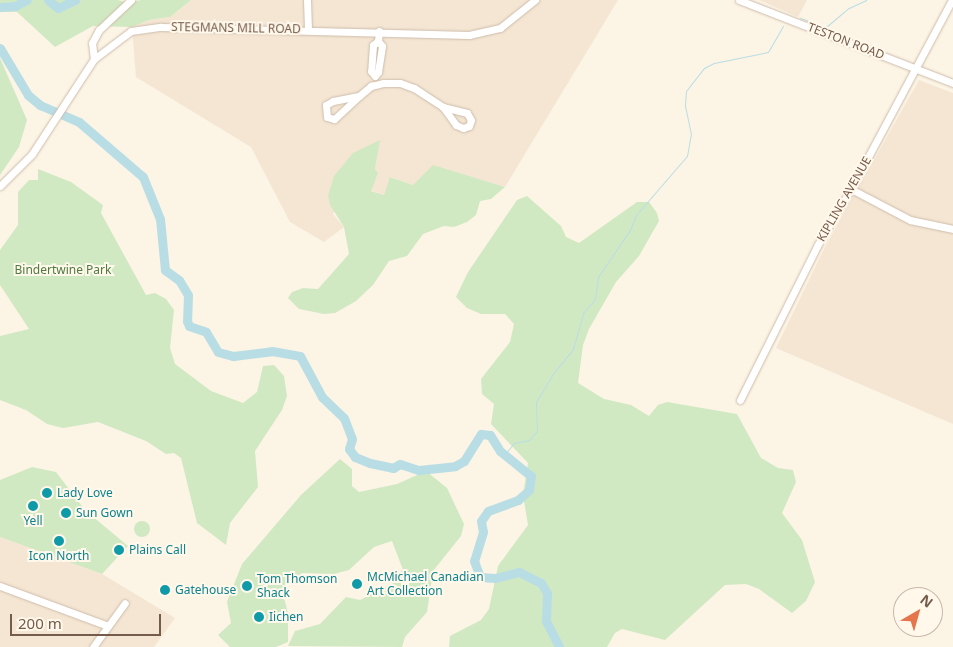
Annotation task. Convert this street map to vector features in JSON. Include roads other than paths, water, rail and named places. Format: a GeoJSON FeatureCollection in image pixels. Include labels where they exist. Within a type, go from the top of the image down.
{"type":"FeatureCollection","features":[{"type":"Feature","properties":{"kind":"street"},"geometry":{"type":"LineString","coordinates":[[94,59],[92,43],[99,30],[131,0]]}},
{"type":"Feature","properties":{"kind":"street"},"geometry":{"type":"LineString","coordinates":[[307,0],[308,30]]}},
{"type":"Feature","properties":{"kind":"street","name":"STEGMANS MILL ROAD"},"geometry":{"type":"LineString","coordinates":[[0,186],[27,160],[94,59],[119,37],[142,27],[379,31],[469,35],[500,28],[535,0]]}},
{"type":"Feature","properties":{"kind":"street","name":"TESTON ROAD"},"geometry":{"type":"LineString","coordinates":[[739,0],[953,83]]}},
{"type":"Feature","properties":{"kind":"street","name":"KIPLING AVENUE"},"geometry":{"type":"LineString","coordinates":[[740,400],[817,246],[851,190],[952,0]]}},
{"type":"Feature","properties":{"kind":"street"},"geometry":{"type":"LineString","coordinates":[[377,85],[375,76],[371,71],[373,45],[378,41],[379,31]]}},
{"type":"Feature","properties":{"kind":"street"},"geometry":{"type":"LineString","coordinates":[[359,96],[326,105],[327,117],[334,119],[359,96],[377,85],[408,85],[443,108]]}},
{"type":"Feature","properties":{"kind":"street"},"geometry":{"type":"LineString","coordinates":[[851,190],[910,220],[953,229]]}},
{"type":"Feature","properties":{"kind":"street"},"geometry":{"type":"LineString","coordinates":[[0,586],[108,626]]}},
{"type":"Feature","properties":{"kind":"street"},"geometry":{"type":"LineString","coordinates":[[93,647],[125,603]]}},
{"type":"Feature","properties":{"kind":"waterway"},"geometry":{"type":"LineString","coordinates":[[0,7],[15,6],[27,0]]}},
{"type":"Feature","properties":{"kind":"waterway"},"geometry":{"type":"LineString","coordinates":[[48,0],[58,8],[75,0]]}},
{"type":"Feature","properties":{"kind":"waterway"},"geometry":{"type":"LineString","coordinates":[[800,18],[826,27],[849,8],[866,0]]}},
{"type":"Feature","properties":{"kind":"waterway"},"geometry":{"type":"LineString","coordinates":[[504,455],[514,443],[529,440],[537,431],[536,402],[552,375],[573,349],[583,313],[595,299],[598,277],[630,230],[636,215],[687,156],[691,134],[685,105],[686,91],[704,68],[714,63],[768,52],[783,26]]}},
{"type":"Feature","properties":{"kind":"waterway"},"geometry":{"type":"LineString","coordinates":[[0,48],[28,95],[40,105],[79,122],[143,177],[160,219],[165,270],[179,280],[188,295],[187,321],[189,326],[206,332],[218,352],[233,356],[272,351],[300,356],[322,397],[344,418],[352,439],[349,449],[355,457],[370,463],[393,468],[400,464],[419,470],[455,466],[464,461],[481,434],[490,435],[500,451],[531,476],[529,490],[518,500],[488,511],[481,521],[483,532],[474,561],[480,577],[495,578],[519,572],[541,583],[547,593],[546,621],[559,647]]}},
{"type":"Feature","properties":{"kind":"place","name":"Lady Love"},"geometry":{"type":"Point","coordinates":[47,493]}},
{"type":"Feature","properties":{"kind":"place","name":"Yell"},"geometry":{"type":"Point","coordinates":[33,506]}},
{"type":"Feature","properties":{"kind":"place","name":"Sun Gown"},"geometry":{"type":"Point","coordinates":[66,513]}},
{"type":"Feature","properties":{"kind":"place","name":"Icon North"},"geometry":{"type":"Point","coordinates":[59,541]}},
{"type":"Feature","properties":{"kind":"place","name":"Plains Call"},"geometry":{"type":"Point","coordinates":[119,550]}},
{"type":"Feature","properties":{"kind":"place","name":"McMichael Canadian Art Collection"},"geometry":{"type":"Point","coordinates":[357,584]}},
{"type":"Feature","properties":{"kind":"place","name":"Tom Thomson Shack"},"geometry":{"type":"Point","coordinates":[247,586]}},
{"type":"Feature","properties":{"kind":"place","name":"Gatehouse"},"geometry":{"type":"Point","coordinates":[165,590]}},
{"type":"Feature","properties":{"kind":"place","name":"Iichen"},"geometry":{"type":"Point","coordinates":[259,617]}},
{"type":"Feature","properties":{"kind":"park label","name":"Bindertwine Park"},"geometry":{"type":"Point","coordinates":[63,270]}}]}
